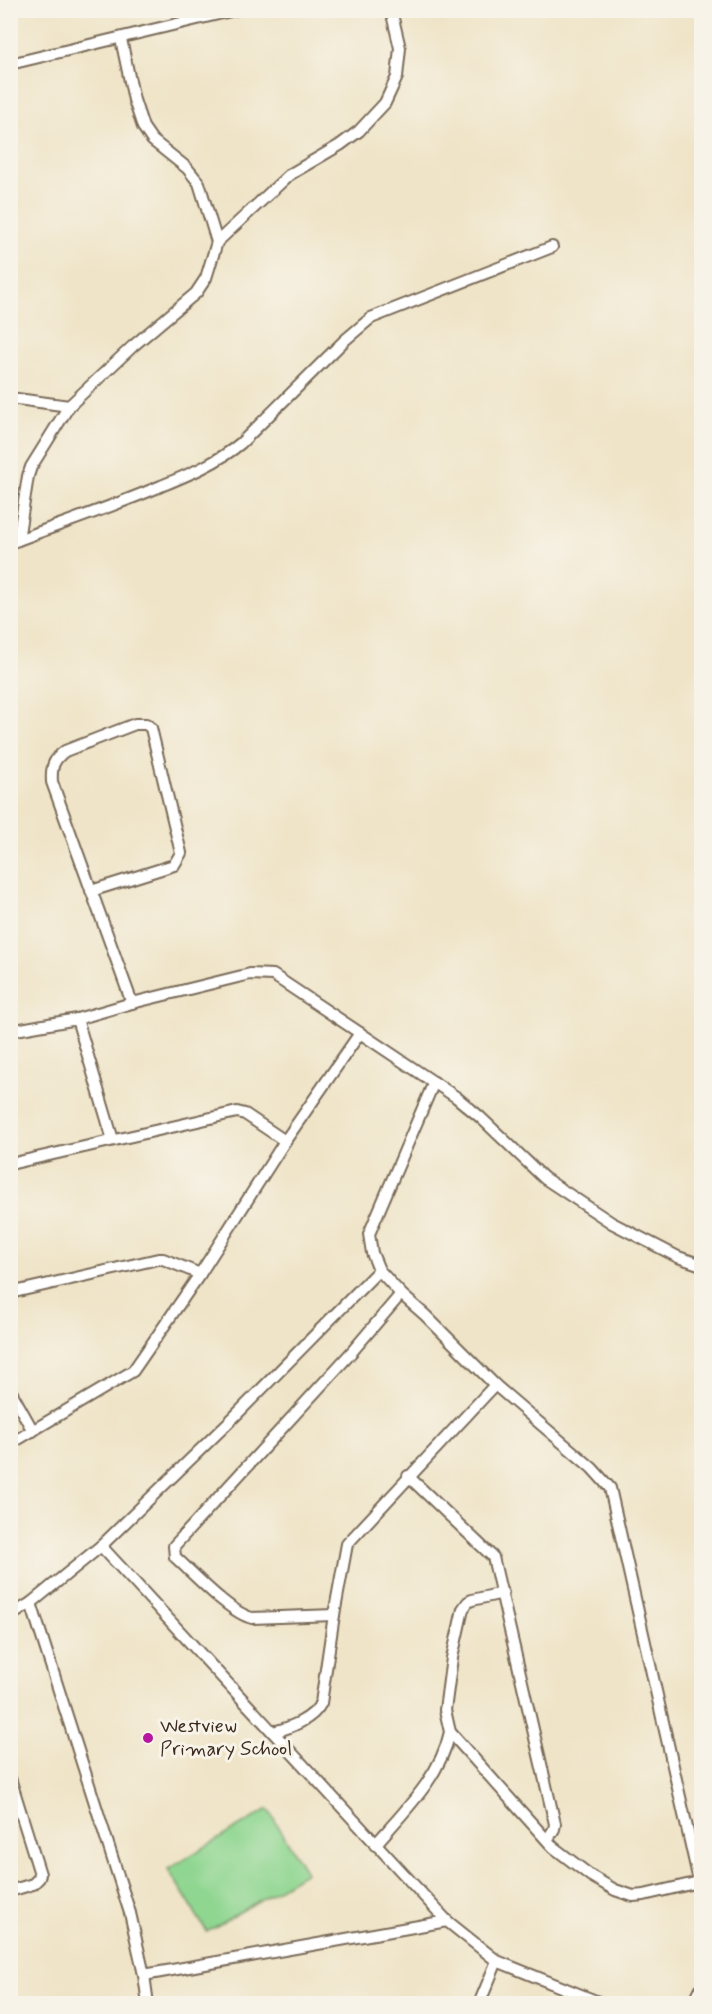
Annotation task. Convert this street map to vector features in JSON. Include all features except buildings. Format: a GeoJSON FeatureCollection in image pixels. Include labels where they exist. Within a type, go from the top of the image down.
{"type":"FeatureCollection","features":[{"type":"Feature","properties":{"kind":"street"},"geometry":{"type":"LineString","coordinates":[[10,64],[235,10]]}},
{"type":"Feature","properties":{"kind":"street"},"geometry":{"type":"LineString","coordinates":[[14,542],[28,476],[69,406],[133,346],[196,293],[206,278],[218,242],[289,175],[359,131],[385,103],[398,77],[400,48],[391,10]]}},
{"type":"Feature","properties":{"kind":"street"},"geometry":{"type":"LineString","coordinates":[[121,39],[134,100],[143,127],[152,140],[187,168],[199,183],[218,242]]}},
{"type":"Feature","properties":{"kind":"street"},"geometry":{"type":"LineString","coordinates":[[14,542],[151,491],[205,468],[224,457],[241,443],[345,340],[372,318],[552,247]]}},
{"type":"Feature","properties":{"kind":"street"},"geometry":{"type":"LineString","coordinates":[[10,398],[69,406]]}},
{"type":"Feature","properties":{"kind":"street"},"geometry":{"type":"LineString","coordinates":[[91,891],[174,865],[181,853],[151,728],[146,724],[135,724],[65,751],[57,757],[51,768],[52,782],[91,891],[132,1003]]}},
{"type":"Feature","properties":{"kind":"street"},"geometry":{"type":"LineString","coordinates":[[11,1029],[77,1019],[250,974],[273,975],[456,1097],[544,1178],[612,1223],[678,1257],[702,1265]]}},
{"type":"Feature","properties":{"kind":"street"},"geometry":{"type":"LineString","coordinates":[[77,1019],[113,1140]]}},
{"type":"Feature","properties":{"kind":"street"},"geometry":{"type":"LineString","coordinates":[[10,1444],[133,1371],[200,1274],[285,1141],[360,1033]]}},
{"type":"Feature","properties":{"kind":"street"},"geometry":{"type":"LineString","coordinates":[[434,1082],[369,1234],[372,1253],[379,1270],[401,1294],[495,1385],[592,1468],[610,1488],[702,1894]]}},
{"type":"Feature","properties":{"kind":"street"},"geometry":{"type":"LineString","coordinates":[[10,1164],[237,1112],[245,1114],[285,1141]]}},
{"type":"Feature","properties":{"kind":"street"},"geometry":{"type":"LineString","coordinates":[[10,1293],[158,1259],[200,1274]]}},
{"type":"Feature","properties":{"kind":"street"},"geometry":{"type":"LineString","coordinates":[[10,1616],[31,1603],[101,1546],[379,1270]]}},
{"type":"Feature","properties":{"kind":"street"},"geometry":{"type":"LineString","coordinates":[[334,1615],[252,1618],[243,1616],[225,1603],[175,1557],[174,1546],[350,1354],[401,1294]]}},
{"type":"Feature","properties":{"kind":"street"},"geometry":{"type":"LineString","coordinates":[[273,1732],[288,1728],[318,1709],[321,1703],[347,1544],[495,1385]]}},
{"type":"Feature","properties":{"kind":"street"},"geometry":{"type":"LineString","coordinates":[[10,1390],[33,1431]]}},
{"type":"Feature","properties":{"kind":"street"},"geometry":{"type":"LineString","coordinates":[[408,1476],[490,1552],[496,1565],[555,1824],[548,1839]]}},
{"type":"Feature","properties":{"kind":"street"},"geometry":{"type":"LineString","coordinates":[[101,1546],[447,1921],[497,1961],[603,2004]]}},
{"type":"Feature","properties":{"kind":"street"},"geometry":{"type":"LineString","coordinates":[[375,1845],[434,1774],[447,1747],[450,1732],[445,1710],[452,1658],[463,1609],[472,1600],[503,1593]]}},
{"type":"Feature","properties":{"kind":"street"},"geometry":{"type":"LineString","coordinates":[[31,1603],[130,1913],[148,2004]]}},
{"type":"Feature","properties":{"kind":"street"},"geometry":{"type":"LineString","coordinates":[[450,1732],[560,1854],[591,1876],[624,1894],[644,1895],[699,1882]]}},
{"type":"Feature","properties":{"kind":"street"},"geometry":{"type":"LineString","coordinates":[[10,1778],[40,1874],[33,1884],[10,1891]]}},
{"type":"Feature","properties":{"kind":"street"},"geometry":{"type":"LineString","coordinates":[[144,1975],[447,1921]]}},
{"type":"Feature","properties":{"kind":"street"},"geometry":{"type":"LineString","coordinates":[[479,2004],[497,1961]]}},
{"type":"Feature","properties":{"kind":"street"},"geometry":{"type":"LineString","coordinates":[[693,2004],[702,1986]]}},
{"type":"Feature","properties":{"kind":"green space"},"geometry":{"type":"Polygon","coordinates":[[[268,1809],[306,1872],[207,1932],[168,1869],[268,1809]]]}},
{"type":"Feature","properties":{"kind":"place","name":"Westview Primary School"},"geometry":{"type":"Point","coordinates":[148,1738]}}]}
